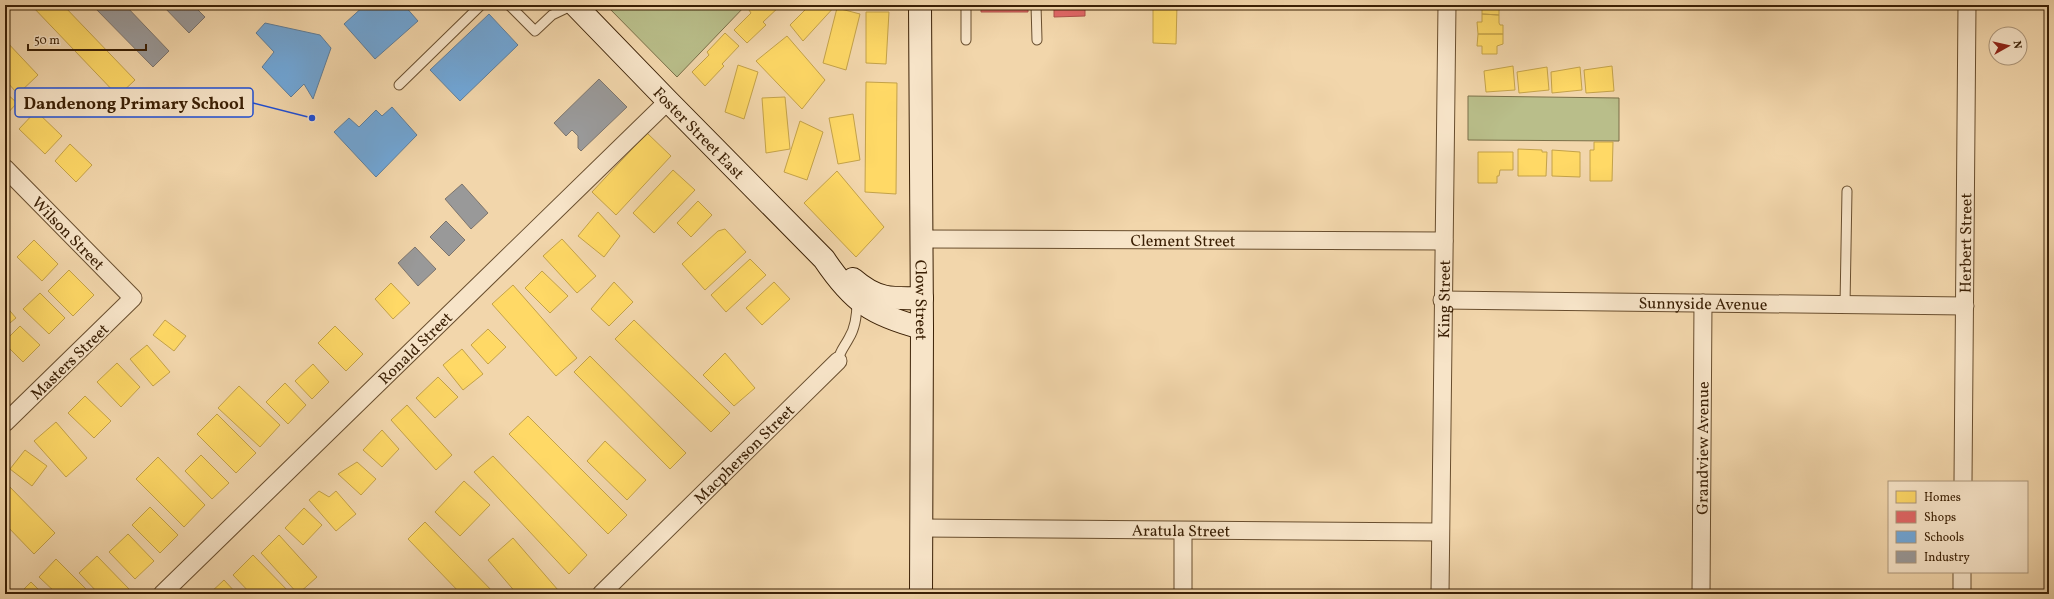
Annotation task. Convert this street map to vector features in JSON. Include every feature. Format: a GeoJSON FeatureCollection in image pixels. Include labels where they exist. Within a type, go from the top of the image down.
{"type":"FeatureCollection","features":[{"type":"Feature","properties":{"kind":"street","name":"Foster Street East"},"geometry":{"type":"LineString","coordinates":[[574,5],[824,259],[834,274],[857,297],[869,308],[880,315],[922,328]]}},
{"type":"Feature","properties":{"kind":"street","name":"Clow Street"},"geometry":{"type":"LineString","coordinates":[[920,5],[922,239],[922,594]]}},
{"type":"Feature","properties":{"kind":"street","name":"King Street"},"geometry":{"type":"LineString","coordinates":[[1440,594],[1439,532],[1447,5]]}},
{"type":"Feature","properties":{"kind":"street","name":"Herbert Street"},"geometry":{"type":"LineString","coordinates":[[1963,481],[1967,5]]}},
{"type":"Feature","properties":{"kind":"street","name":"Ronald Street"},"geometry":{"type":"LineString","coordinates":[[162,594],[668,101]]}},
{"type":"Feature","properties":{"kind":"street","name":"Wilson Street"},"geometry":{"type":"LineString","coordinates":[[5,168],[133,298]]}},
{"type":"Feature","properties":{"kind":"street","name":"Clement Street"},"geometry":{"type":"LineString","coordinates":[[922,239],[1444,241]]}},
{"type":"Feature","properties":{"kind":"street","name":"Foster Street East"},"geometry":{"type":"LineString","coordinates":[[824,259],[848,275],[867,291],[877,296],[890,298],[922,298]]}},
{"type":"Feature","properties":{"kind":"street","name":"Masters Street"},"geometry":{"type":"LineString","coordinates":[[5,423],[133,298]]}},
{"type":"Feature","properties":{"kind":"street","name":"Sunnyside Avenue"},"geometry":{"type":"LineString","coordinates":[[1442,300],[1964,306]]}},
{"type":"Feature","properties":{"kind":"street","name":"Grandview Avenue"},"geometry":{"type":"LineString","coordinates":[[1701,594],[1703,303]]}},
{"type":"Feature","properties":{"kind":"street","name":"Macpherson Street"},"geometry":{"type":"LineString","coordinates":[[601,594],[838,361]]}},
{"type":"Feature","properties":{"kind":"street","name":"Aratula Street"},"geometry":{"type":"LineString","coordinates":[[922,528],[1439,532]]}},
{"type":"Feature","properties":{"kind":"street"},"geometry":{"type":"LineString","coordinates":[[1183,531],[1183,594]]}},
{"type":"Feature","properties":{"kind":"street"},"geometry":{"type":"LineString","coordinates":[[1962,573],[1962,594]]}},
{"type":"Feature","properties":{"kind":"lane"},"geometry":{"type":"LineString","coordinates":[[399,86],[481,5]]}},
{"type":"Feature","properties":{"kind":"lane"},"geometry":{"type":"LineString","coordinates":[[509,5],[535,31],[552,15],[574,5]]}},
{"type":"Feature","properties":{"kind":"lane"},"geometry":{"type":"LineString","coordinates":[[966,5],[966,40]]}},
{"type":"Feature","properties":{"kind":"lane"},"geometry":{"type":"LineString","coordinates":[[1036,5],[1037,40]]}},
{"type":"Feature","properties":{"kind":"lane"},"geometry":{"type":"LineString","coordinates":[[1845,305],[1847,191]]}},
{"type":"Feature","properties":{"kind":"lane","name":"Macpherson Street"},"geometry":{"type":"LineString","coordinates":[[838,361],[840,353],[853,329],[856,317],[857,297]]}},
{"type":"Feature","properties":{"kind":"green space"},"geometry":{"type":"Polygon","coordinates":[[[606,5],[746,5],[677,77],[606,5]]]}},
{"type":"Feature","properties":{"kind":"green space"},"geometry":{"type":"Polygon","coordinates":[[[1468,96],[1619,98],[1619,141],[1468,140],[1468,96]]]}},
{"type":"Feature","properties":{"kind":"building: Homes"},"geometry":{"type":"Polygon","coordinates":[[[31,5],[63,5],[135,80],[118,96],[31,5]]]}},
{"type":"Feature","properties":{"kind":"building: Homes"},"geometry":{"type":"Polygon","coordinates":[[[754,5],[781,5],[763,22],[766,25],[747,43],[734,30],[751,13],[749,10],[754,5]]]}},
{"type":"Feature","properties":{"kind":"building: Homes"},"geometry":{"type":"Polygon","coordinates":[[[810,5],[836,5],[803,41],[790,25],[810,5]]]}},
{"type":"Feature","properties":{"kind":"building: Homes"},"geometry":{"type":"Polygon","coordinates":[[[1153,5],[1177,5],[1176,44],[1153,43],[1153,5]]]}},
{"type":"Feature","properties":{"kind":"building: Homes"},"geometry":{"type":"Polygon","coordinates":[[[1478,5],[1499,5],[1499,15],[1482,14],[1482,7],[1477,7],[1478,5]]]}},
{"type":"Feature","properties":{"kind":"building: Homes"},"geometry":{"type":"Polygon","coordinates":[[[1567,5],[1581,5],[1581,7],[1567,7],[1567,5]]]}},
{"type":"Feature","properties":{"kind":"building: Homes"},"geometry":{"type":"Polygon","coordinates":[[[837,8],[860,14],[846,70],[823,63],[837,8]]]}},
{"type":"Feature","properties":{"kind":"building: Homes"},"geometry":{"type":"Polygon","coordinates":[[[866,12],[889,12],[886,64],[866,63],[866,12]]]}},
{"type":"Feature","properties":{"kind":"building: Homes"},"geometry":{"type":"Polygon","coordinates":[[[1482,14],[1499,15],[1499,23],[1500,25],[1503,25],[1503,34],[1478,34],[1477,22],[1482,22],[1482,14]]]}},
{"type":"Feature","properties":{"kind":"building: Homes"},"geometry":{"type":"Polygon","coordinates":[[[725,33],[739,46],[722,64],[724,66],[705,86],[692,72],[709,55],[707,52],[725,33]]]}},
{"type":"Feature","properties":{"kind":"building: Homes"},"geometry":{"type":"Polygon","coordinates":[[[1478,34],[1503,34],[1503,44],[1497,46],[1497,54],[1482,54],[1482,46],[1477,46],[1478,34]]]}},
{"type":"Feature","properties":{"kind":"building: Homes"},"geometry":{"type":"Polygon","coordinates":[[[787,36],[825,80],[802,109],[756,61],[787,36]]]}},
{"type":"Feature","properties":{"kind":"building: Homes"},"geometry":{"type":"Polygon","coordinates":[[[5,40],[38,75],[18,94],[5,80],[5,40]]]}},
{"type":"Feature","properties":{"kind":"building: Homes"},"geometry":{"type":"Polygon","coordinates":[[[738,65],[758,72],[744,119],[725,112],[738,65]]]}},
{"type":"Feature","properties":{"kind":"building: Homes"},"geometry":{"type":"Polygon","coordinates":[[[1513,66],[1515,90],[1486,92],[1484,71],[1513,66]]]}},
{"type":"Feature","properties":{"kind":"building: Homes"},"geometry":{"type":"Polygon","coordinates":[[[1612,66],[1614,91],[1586,93],[1584,70],[1612,66]]]}},
{"type":"Feature","properties":{"kind":"building: Homes"},"geometry":{"type":"Polygon","coordinates":[[[1547,67],[1549,90],[1519,93],[1517,72],[1547,67]]]}},
{"type":"Feature","properties":{"kind":"building: Homes"},"geometry":{"type":"Polygon","coordinates":[[[1580,67],[1582,90],[1552,93],[1551,72],[1580,67]]]}},
{"type":"Feature","properties":{"kind":"building: Homes"},"geometry":{"type":"Polygon","coordinates":[[[866,82],[897,83],[896,194],[865,192],[866,82]]]}},
{"type":"Feature","properties":{"kind":"building: Homes"},"geometry":{"type":"Polygon","coordinates":[[[5,92],[17,103],[5,116],[5,92]]]}},
{"type":"Feature","properties":{"kind":"building: Homes"},"geometry":{"type":"Polygon","coordinates":[[[785,97],[790,149],[766,153],[762,98],[785,97]]]}},
{"type":"Feature","properties":{"kind":"building: Homes"},"geometry":{"type":"Polygon","coordinates":[[[36,111],[62,136],[45,154],[19,129],[36,111]]]}},
{"type":"Feature","properties":{"kind":"building: Homes"},"geometry":{"type":"Polygon","coordinates":[[[853,114],[860,160],[838,164],[829,118],[853,114]]]}},
{"type":"Feature","properties":{"kind":"building: Homes"},"geometry":{"type":"Polygon","coordinates":[[[800,121],[823,132],[807,180],[784,172],[800,121]]]}},
{"type":"Feature","properties":{"kind":"building: Homes"},"geometry":{"type":"Polygon","coordinates":[[[647,133],[671,156],[616,215],[592,192],[647,133]]]}},
{"type":"Feature","properties":{"kind":"building: Homes"},"geometry":{"type":"Polygon","coordinates":[[[1594,142],[1613,142],[1612,181],[1590,181],[1590,150],[1594,150],[1594,142]]]}},
{"type":"Feature","properties":{"kind":"building: Homes"},"geometry":{"type":"Polygon","coordinates":[[[70,144],[92,165],[76,182],[55,161],[70,144]]]}},
{"type":"Feature","properties":{"kind":"building: Homes"},"geometry":{"type":"Polygon","coordinates":[[[1518,149],[1542,150],[1542,152],[1547,152],[1546,176],[1518,176],[1518,149]]]}},
{"type":"Feature","properties":{"kind":"building: Homes"},"geometry":{"type":"Polygon","coordinates":[[[1552,150],[1580,152],[1580,177],[1552,176],[1552,150]]]}},
{"type":"Feature","properties":{"kind":"building: Homes"},"geometry":{"type":"Polygon","coordinates":[[[1478,152],[1513,152],[1513,170],[1500,170],[1499,176],[1497,176],[1497,183],[1478,183],[1478,152]]]}},
{"type":"Feature","properties":{"kind":"building: Homes"},"geometry":{"type":"Polygon","coordinates":[[[673,170],[695,190],[654,233],[633,213],[673,170]]]}},
{"type":"Feature","properties":{"kind":"building: Homes"},"geometry":{"type":"Polygon","coordinates":[[[837,171],[884,227],[856,257],[804,203],[837,171]]]}},
{"type":"Feature","properties":{"kind":"building: Homes"},"geometry":{"type":"Polygon","coordinates":[[[698,201],[712,215],[691,237],[677,223],[698,201]]]}},
{"type":"Feature","properties":{"kind":"building: Homes"},"geometry":{"type":"Polygon","coordinates":[[[598,212],[620,236],[604,257],[578,236],[598,212]]]}},
{"type":"Feature","properties":{"kind":"building: Homes"},"geometry":{"type":"Polygon","coordinates":[[[725,229],[746,252],[705,290],[682,264],[718,231],[725,229]]]}},
{"type":"Feature","properties":{"kind":"building: Homes"},"geometry":{"type":"Polygon","coordinates":[[[562,239],[596,276],[577,293],[543,256],[562,239]]]}},
{"type":"Feature","properties":{"kind":"building: Homes"},"geometry":{"type":"Polygon","coordinates":[[[34,240],[58,264],[42,281],[17,257],[34,240]]]}},
{"type":"Feature","properties":{"kind":"building: Homes"},"geometry":{"type":"Polygon","coordinates":[[[750,259],[766,275],[726,312],[711,295],[750,259]]]}},
{"type":"Feature","properties":{"kind":"building: Homes"},"geometry":{"type":"Polygon","coordinates":[[[69,270],[94,295],[73,316],[48,291],[69,270]]]}},
{"type":"Feature","properties":{"kind":"building: Homes"},"geometry":{"type":"Polygon","coordinates":[[[542,271],[568,296],[550,313],[525,288],[542,271]]]}},
{"type":"Feature","properties":{"kind":"building: Homes"},"geometry":{"type":"Polygon","coordinates":[[[614,282],[633,302],[609,326],[591,309],[614,282]]]}},
{"type":"Feature","properties":{"kind":"building: Homes"},"geometry":{"type":"Polygon","coordinates":[[[774,282],[790,299],[762,325],[746,308],[774,282]]]}},
{"type":"Feature","properties":{"kind":"building: Homes"},"geometry":{"type":"Polygon","coordinates":[[[391,283],[410,303],[393,319],[375,299],[391,283]]]}},
{"type":"Feature","properties":{"kind":"building: Homes"},"geometry":{"type":"Polygon","coordinates":[[[513,285],[577,358],[556,376],[492,304],[513,285]]]}},
{"type":"Feature","properties":{"kind":"building: Homes"},"geometry":{"type":"Polygon","coordinates":[[[40,293],[65,318],[49,334],[23,309],[40,293]]]}},
{"type":"Feature","properties":{"kind":"building: Homes"},"geometry":{"type":"Polygon","coordinates":[[[5,305],[16,318],[5,327],[5,305]]]}},
{"type":"Feature","properties":{"kind":"building: Homes"},"geometry":{"type":"Polygon","coordinates":[[[165,320],[186,336],[174,351],[153,335],[165,320]]]}},
{"type":"Feature","properties":{"kind":"building: Homes"},"geometry":{"type":"Polygon","coordinates":[[[634,320],[730,413],[711,432],[615,339],[634,320]]]}},
{"type":"Feature","properties":{"kind":"building: Homes"},"geometry":{"type":"Polygon","coordinates":[[[20,326],[40,345],[23,362],[5,344],[5,341],[20,326]]]}},
{"type":"Feature","properties":{"kind":"building: Homes"},"geometry":{"type":"Polygon","coordinates":[[[335,326],[363,354],[346,371],[318,343],[335,326]]]}},
{"type":"Feature","properties":{"kind":"building: Homes"},"geometry":{"type":"Polygon","coordinates":[[[488,329],[506,347],[488,364],[471,345],[488,329]]]}},
{"type":"Feature","properties":{"kind":"building: Homes"},"geometry":{"type":"Polygon","coordinates":[[[147,345],[170,372],[153,386],[130,359],[147,345]]]}},
{"type":"Feature","properties":{"kind":"building: Homes"},"geometry":{"type":"Polygon","coordinates":[[[462,349],[483,374],[463,390],[443,365],[462,349]]]}},
{"type":"Feature","properties":{"kind":"building: Homes"},"geometry":{"type":"Polygon","coordinates":[[[725,353],[755,388],[734,406],[703,375],[725,353]]]}},
{"type":"Feature","properties":{"kind":"building: Homes"},"geometry":{"type":"Polygon","coordinates":[[[590,356],[686,453],[670,469],[574,372],[590,356]]]}},
{"type":"Feature","properties":{"kind":"building: Homes"},"geometry":{"type":"Polygon","coordinates":[[[117,363],[140,387],[121,407],[97,382],[117,363]]]}},
{"type":"Feature","properties":{"kind":"building: Homes"},"geometry":{"type":"Polygon","coordinates":[[[5,364],[10,369],[5,375],[5,364]]]}},
{"type":"Feature","properties":{"kind":"building: Homes"},"geometry":{"type":"Polygon","coordinates":[[[313,364],[329,382],[312,399],[295,381],[313,364]]]}},
{"type":"Feature","properties":{"kind":"building: Homes"},"geometry":{"type":"Polygon","coordinates":[[[438,377],[458,397],[435,418],[416,398],[438,377]]]}},
{"type":"Feature","properties":{"kind":"building: Homes"},"geometry":{"type":"Polygon","coordinates":[[[285,383],[306,405],[288,424],[266,402],[285,383]]]}},
{"type":"Feature","properties":{"kind":"building: Homes"},"geometry":{"type":"Polygon","coordinates":[[[239,386],[280,425],[260,447],[218,408],[239,386]]]}},
{"type":"Feature","properties":{"kind":"building: Homes"},"geometry":{"type":"Polygon","coordinates":[[[85,396],[111,421],[94,438],[68,413],[85,396]]]}},
{"type":"Feature","properties":{"kind":"building: Homes"},"geometry":{"type":"Polygon","coordinates":[[[407,405],[452,455],[436,470],[391,420],[407,405]]]}},
{"type":"Feature","properties":{"kind":"building: Homes"},"geometry":{"type":"Polygon","coordinates":[[[217,414],[256,453],[236,473],[197,434],[217,414]]]}},
{"type":"Feature","properties":{"kind":"building: Homes"},"geometry":{"type":"Polygon","coordinates":[[[528,416],[627,515],[608,534],[509,434],[528,416]]]}},
{"type":"Feature","properties":{"kind":"building: Homes"},"geometry":{"type":"Polygon","coordinates":[[[56,422],[87,458],[66,477],[34,441],[56,422]]]}},
{"type":"Feature","properties":{"kind":"building: Homes"},"geometry":{"type":"Polygon","coordinates":[[[382,430],[399,449],[382,467],[363,450],[382,430]]]}},
{"type":"Feature","properties":{"kind":"building: Homes"},"geometry":{"type":"Polygon","coordinates":[[[605,441],[646,480],[627,500],[587,461],[605,441]]]}},
{"type":"Feature","properties":{"kind":"building: Homes"},"geometry":{"type":"Polygon","coordinates":[[[25,450],[47,466],[32,486],[10,469],[25,450]]]}},
{"type":"Feature","properties":{"kind":"building: Homes"},"geometry":{"type":"Polygon","coordinates":[[[201,455],[229,483],[212,499],[185,471],[201,455]]]}},
{"type":"Feature","properties":{"kind":"building: Homes"},"geometry":{"type":"Polygon","coordinates":[[[493,456],[587,555],[569,574],[474,472],[493,456]]]}},
{"type":"Feature","properties":{"kind":"building: Homes"},"geometry":{"type":"Polygon","coordinates":[[[158,457],[205,505],[184,527],[136,479],[158,457]]]}},
{"type":"Feature","properties":{"kind":"building: Homes"},"geometry":{"type":"Polygon","coordinates":[[[357,462],[376,479],[361,495],[338,474],[357,462]]]}},
{"type":"Feature","properties":{"kind":"building: Homes"},"geometry":{"type":"Polygon","coordinates":[[[464,481],[490,505],[460,536],[435,512],[464,481]]]}},
{"type":"Feature","properties":{"kind":"building: Homes"},"geometry":{"type":"Polygon","coordinates":[[[5,482],[55,533],[34,554],[5,524],[5,482]]]}},
{"type":"Feature","properties":{"kind":"building: Homes"},"geometry":{"type":"Polygon","coordinates":[[[319,491],[329,497],[336,491],[356,514],[336,531],[309,500],[319,491]]]}},
{"type":"Feature","properties":{"kind":"building: Homes"},"geometry":{"type":"Polygon","coordinates":[[[150,507],[178,535],[160,553],[132,525],[150,507]]]}},
{"type":"Feature","properties":{"kind":"building: Homes"},"geometry":{"type":"Polygon","coordinates":[[[304,508],[322,525],[303,545],[285,528],[304,508]]]}},
{"type":"Feature","properties":{"kind":"building: Homes"},"geometry":{"type":"Polygon","coordinates":[[[425,522],[495,594],[461,594],[408,539],[425,522]]]}},
{"type":"Feature","properties":{"kind":"building: Homes"},"geometry":{"type":"Polygon","coordinates":[[[128,534],[154,561],[135,579],[109,552],[128,534]]]}},
{"type":"Feature","properties":{"kind":"building: Homes"},"geometry":{"type":"Polygon","coordinates":[[[279,535],[317,577],[298,594],[261,553],[279,535]]]}},
{"type":"Feature","properties":{"kind":"building: Homes"},"geometry":{"type":"Polygon","coordinates":[[[513,538],[558,590],[553,594],[517,594],[488,560],[513,538]]]}},
{"type":"Feature","properties":{"kind":"building: Homes"},"geometry":{"type":"Polygon","coordinates":[[[253,555],[291,594],[251,594],[233,575],[253,555]]]}},
{"type":"Feature","properties":{"kind":"building: Homes"},"geometry":{"type":"Polygon","coordinates":[[[97,556],[129,589],[124,594],[99,594],[79,573],[97,556]]]}},
{"type":"Feature","properties":{"kind":"building: Homes"},"geometry":{"type":"Polygon","coordinates":[[[56,559],[91,594],[57,594],[39,577],[56,559]]]}},
{"type":"Feature","properties":{"kind":"building: Homes"},"geometry":{"type":"Polygon","coordinates":[[[224,580],[237,594],[209,594],[224,580]]]}},
{"type":"Feature","properties":{"kind":"building: Homes"},"geometry":{"type":"Polygon","coordinates":[[[31,582],[43,594],[19,594],[31,582]]]}},
{"type":"Feature","properties":{"kind":"building: Shops"},"geometry":{"type":"Polygon","coordinates":[[[981,5],[1028,5],[1028,12],[981,12],[981,5]]]}},
{"type":"Feature","properties":{"kind":"building: Shops"},"geometry":{"type":"Polygon","coordinates":[[[1054,5],[1085,5],[1085,16],[1054,17],[1054,5]]]}},
{"type":"Feature","properties":{"kind":"building: Schools"},"geometry":{"type":"Polygon","coordinates":[[[365,5],[404,5],[418,21],[375,59],[344,24],[365,5]]]}},
{"type":"Feature","properties":{"kind":"building: Schools"},"geometry":{"type":"Polygon","coordinates":[[[489,14],[518,45],[460,101],[430,70],[489,14]]]}},
{"type":"Feature","properties":{"kind":"building: Schools"},"geometry":{"type":"Polygon","coordinates":[[[265,23],[320,35],[331,48],[313,99],[304,84],[291,97],[262,67],[274,52],[256,33],[265,23]]]}},
{"type":"Feature","properties":{"kind":"building: Schools"},"geometry":{"type":"Polygon","coordinates":[[[392,107],[417,135],[376,177],[334,132],[349,118],[359,127],[376,110],[382,116],[392,107]]]}},
{"type":"Feature","properties":{"kind":"building: Industry"},"geometry":{"type":"Polygon","coordinates":[[[92,5],[125,5],[169,51],[153,67],[92,5]]]}},
{"type":"Feature","properties":{"kind":"building: Industry"},"geometry":{"type":"Polygon","coordinates":[[[162,5],[193,5],[205,17],[189,33],[162,5]]]}},
{"type":"Feature","properties":{"kind":"building: Industry"},"geometry":{"type":"Polygon","coordinates":[[[599,79],[627,107],[581,151],[578,148],[578,136],[572,130],[566,136],[554,123],[599,79]]]}},
{"type":"Feature","properties":{"kind":"building: Industry"},"geometry":{"type":"Polygon","coordinates":[[[462,184],[488,213],[471,229],[445,199],[462,184]]]}},
{"type":"Feature","properties":{"kind":"building: Industry"},"geometry":{"type":"Polygon","coordinates":[[[446,221],[465,240],[449,256],[430,237],[446,221]]]}},
{"type":"Feature","properties":{"kind":"building: Industry"},"geometry":{"type":"Polygon","coordinates":[[[415,247],[436,269],[418,286],[398,263],[415,247]]]}},
{"type":"Feature","properties":{"kind":"place","name":"Dandenong Primary School"},"geometry":{"type":"Point","coordinates":[312,118]}}]}
